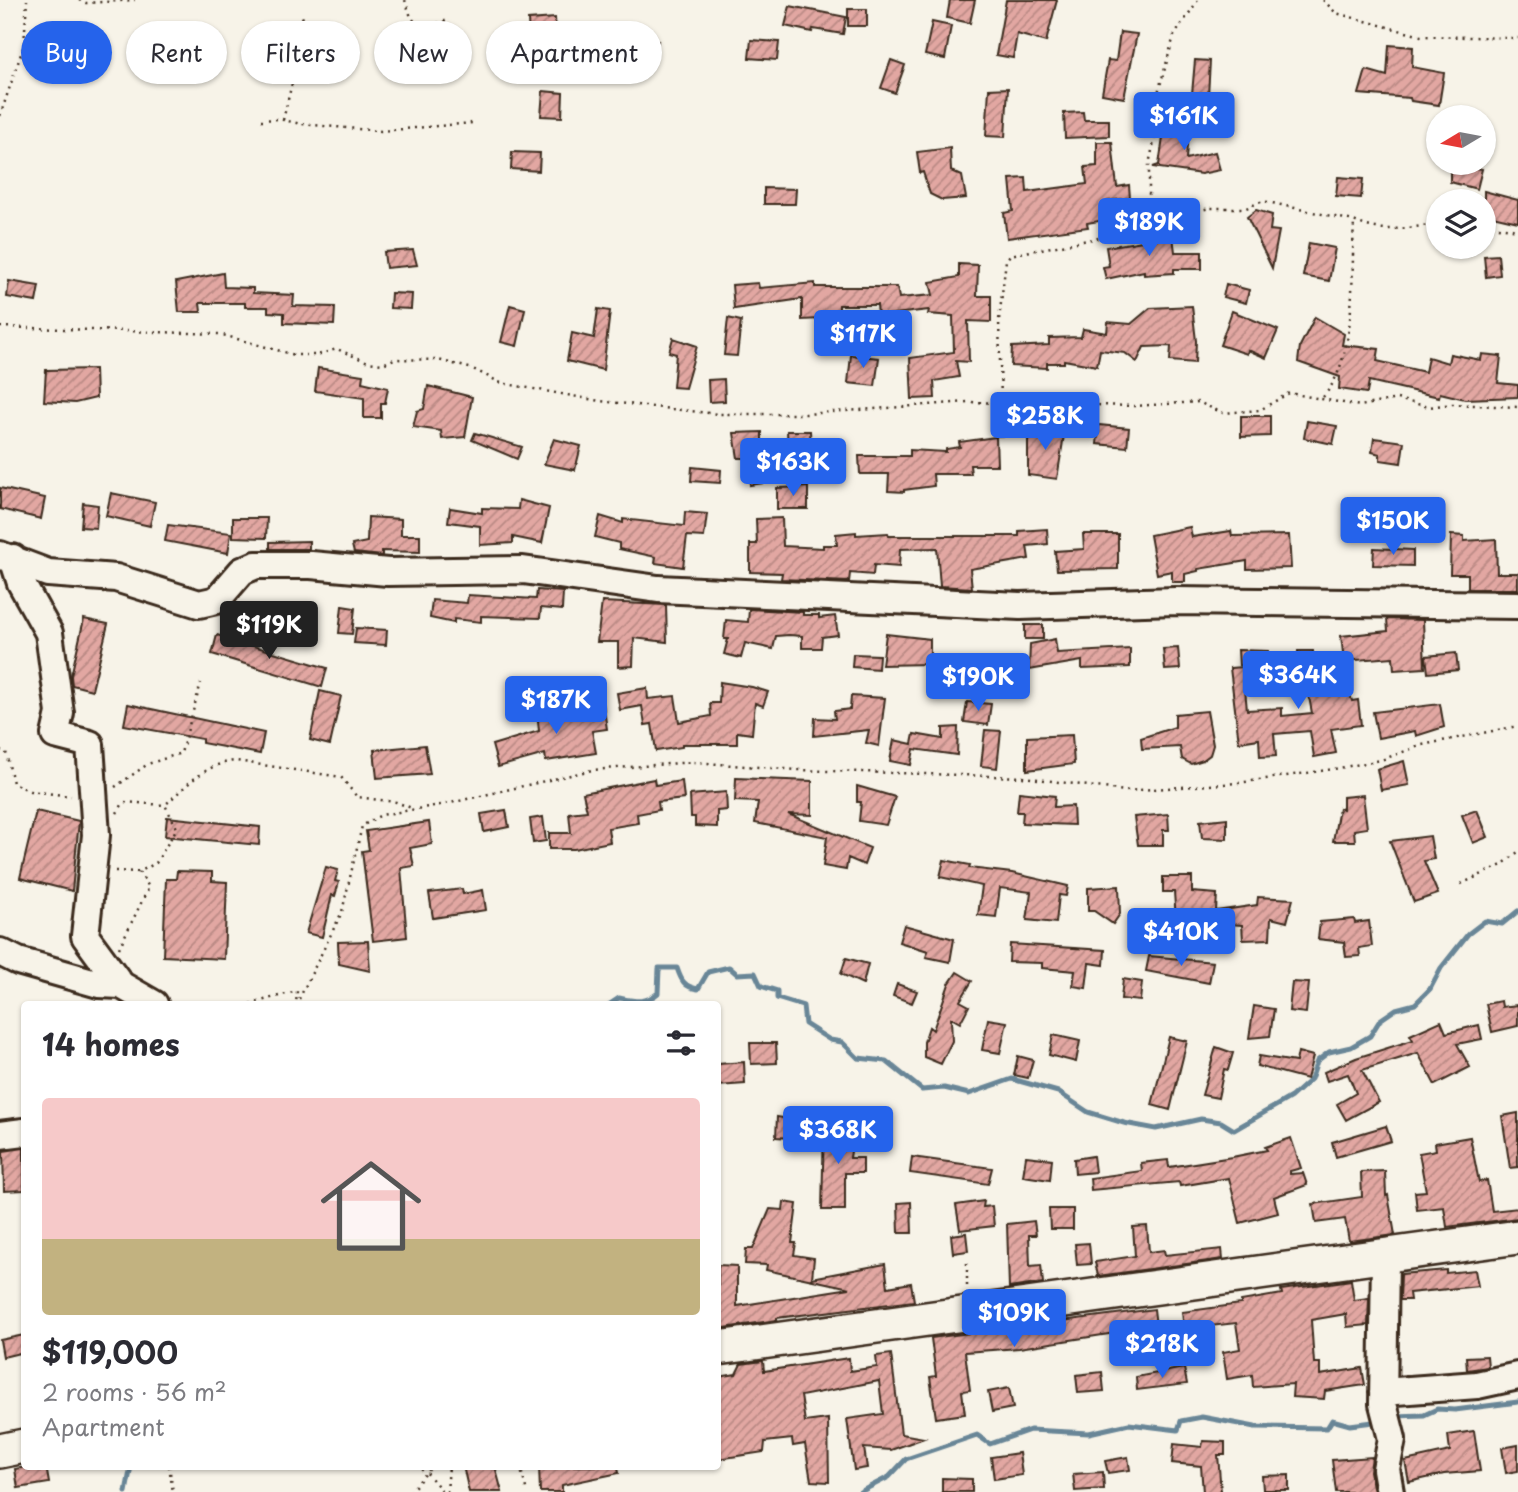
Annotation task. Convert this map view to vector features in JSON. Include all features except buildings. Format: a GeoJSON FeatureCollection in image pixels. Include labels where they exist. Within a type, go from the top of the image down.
{"type":"FeatureCollection","features":[{"type":"Feature","properties":{"kind":"main road"},"geometry":{"type":"LineString","coordinates":[[721,1348],[1518,1237]]}},
{"type":"Feature","properties":{"kind":"main road"},"geometry":{"type":"LineString","coordinates":[[0,1451],[21,1447]]}},
{"type":"Feature","properties":{"kind":"street"},"geometry":{"type":"LineString","coordinates":[[7,556],[47,573],[116,578],[199,604],[217,600],[242,571],[256,565],[388,572],[523,570],[658,589],[1020,606],[1175,601],[1518,605]]}},
{"type":"Feature","properties":{"kind":"street"},"geometry":{"type":"LineString","coordinates":[[7,556],[49,633],[60,713],[56,736],[89,742],[96,835],[86,940],[114,977],[150,1001]]}},
{"type":"Feature","properties":{"kind":"street"},"geometry":{"type":"LineString","coordinates":[[0,952],[18,961],[99,984],[114,977]]}},
{"type":"Feature","properties":{"kind":"street"},"geometry":{"type":"LineString","coordinates":[[0,1135],[21,1132]]}},
{"type":"Feature","properties":{"kind":"street"},"geometry":{"type":"LineString","coordinates":[[1385,1256],[1383,1406],[1392,1439],[1386,1469],[1390,1492]]}},
{"type":"Feature","properties":{"kind":"street"},"geometry":{"type":"LineString","coordinates":[[1383,1392],[1477,1385],[1518,1376]]}},
{"type":"Feature","properties":{"kind":"path"},"geometry":{"type":"LineString","coordinates":[[0,116],[24,45],[27,0]]}},
{"type":"Feature","properties":{"kind":"path"},"geometry":{"type":"LineString","coordinates":[[79,0],[86,3],[135,0]]}},
{"type":"Feature","properties":{"kind":"path"},"geometry":{"type":"LineString","coordinates":[[405,0],[414,21]]}},
{"type":"Feature","properties":{"kind":"path"},"geometry":{"type":"LineString","coordinates":[[1155,222],[1149,194],[1149,164],[1156,133],[1156,100],[1174,36],[1198,0]]}},
{"type":"Feature","properties":{"kind":"path"},"geometry":{"type":"LineString","coordinates":[[1323,0],[1336,13],[1421,36],[1518,38]]}},
{"type":"Feature","properties":{"kind":"path"},"geometry":{"type":"LineString","coordinates":[[283,120],[306,26],[301,15]]}},
{"type":"Feature","properties":{"kind":"path"},"geometry":{"type":"LineString","coordinates":[[261,120],[381,131],[472,123]]}},
{"type":"Feature","properties":{"kind":"path"},"geometry":{"type":"LineString","coordinates":[[1001,403],[999,320],[1007,256],[1124,233],[1210,208],[1246,208],[1268,201],[1354,221],[1366,227],[1403,230],[1426,226]]}},
{"type":"Feature","properties":{"kind":"path"},"geometry":{"type":"LineString","coordinates":[[1323,397],[1336,383],[1350,325],[1354,221]]}},
{"type":"Feature","properties":{"kind":"path"},"geometry":{"type":"LineString","coordinates":[[1496,227],[1518,230]]}},
{"type":"Feature","properties":{"kind":"path"},"geometry":{"type":"LineString","coordinates":[[0,327],[219,334],[295,355],[317,355],[337,349],[383,365],[394,359],[438,359],[473,369],[501,383],[600,401],[717,414],[806,414],[968,402],[1135,406],[1198,402],[1223,413],[1260,410],[1286,394],[1323,397],[1360,406],[1397,399],[1429,407],[1452,404],[1518,407]]}},
{"type":"Feature","properties":{"kind":"path"},"geometry":{"type":"LineString","coordinates":[[0,750],[6,752],[13,783],[30,791],[74,797],[91,779],[117,788],[148,764],[181,753],[201,683]]}},
{"type":"Feature","properties":{"kind":"path"},"geometry":{"type":"LineString","coordinates":[[299,999],[342,912],[362,826],[381,815],[592,770],[693,762],[798,770],[1023,777],[1113,791],[1238,783],[1371,762],[1412,747],[1518,726]]}},
{"type":"Feature","properties":{"kind":"path"},"geometry":{"type":"LineString","coordinates":[[96,835],[106,830],[124,802],[165,805],[198,775],[222,762],[236,761],[341,777],[357,797],[396,802],[414,809]]}},
{"type":"Feature","properties":{"kind":"path"},"geometry":{"type":"LineString","coordinates":[[114,977],[149,887],[139,872],[156,863],[177,828],[165,805]]}},
{"type":"Feature","properties":{"kind":"path"},"geometry":{"type":"LineString","coordinates":[[1461,884],[1502,864],[1518,852]]}},
{"type":"Feature","properties":{"kind":"path"},"geometry":{"type":"LineString","coordinates":[[261,1001],[296,991],[299,999]]}},
{"type":"Feature","properties":{"kind":"path"},"geometry":{"type":"LineString","coordinates":[[170,1470],[173,1492]]}},
{"type":"Feature","properties":{"kind":"path"},"geometry":{"type":"LineString","coordinates":[[422,1470],[445,1492]]}},
{"type":"Feature","properties":{"kind":"path"},"geometry":{"type":"LineString","coordinates":[[445,1492],[448,1470]]}},
{"type":"Feature","properties":{"kind":"path"},"geometry":{"type":"LineString","coordinates":[[521,1470],[527,1492]]}},
{"type":"Feature","properties":{"kind":"path"},"geometry":{"type":"LineString","coordinates":[[410,1492],[426,1472]]}},
{"type":"Feature","properties":{"kind":"waterway"},"geometry":{"type":"LineString","coordinates":[[640,1001],[658,993],[659,968],[677,968],[684,982],[689,987],[698,989],[708,972],[729,967],[737,974],[755,973],[761,986],[777,991],[777,998],[803,1006],[805,1024],[830,1040],[842,1042],[858,1058],[886,1061],[922,1090],[944,1088],[969,1094],[1012,1079],[1058,1092],[1088,1112],[1124,1123],[1156,1129],[1201,1119],[1221,1122],[1234,1130],[1291,1097],[1311,1079],[1317,1061],[1329,1052],[1351,1047],[1370,1036],[1380,1020],[1396,1009],[1415,1004],[1430,989],[1441,968],[1468,934],[1485,921],[1502,924],[1518,911]]}},
{"type":"Feature","properties":{"kind":"waterway"},"geometry":{"type":"LineString","coordinates":[[614,1001],[619,998],[640,1001]]}},
{"type":"Feature","properties":{"kind":"waterway"},"geometry":{"type":"LineString","coordinates":[[1394,1416],[1424,1415],[1437,1409],[1455,1410],[1518,1402]]}},
{"type":"Feature","properties":{"kind":"waterway"},"geometry":{"type":"LineString","coordinates":[[860,1492],[889,1477],[906,1459],[977,1435],[990,1444],[1030,1430],[1089,1433],[1129,1424],[1178,1430],[1181,1421],[1202,1417],[1255,1427],[1327,1428],[1332,1420],[1350,1425],[1381,1421]]}},
{"type":"Feature","properties":{"kind":"waterway"},"geometry":{"type":"LineString","coordinates":[[126,1492],[130,1470]]}}]}
